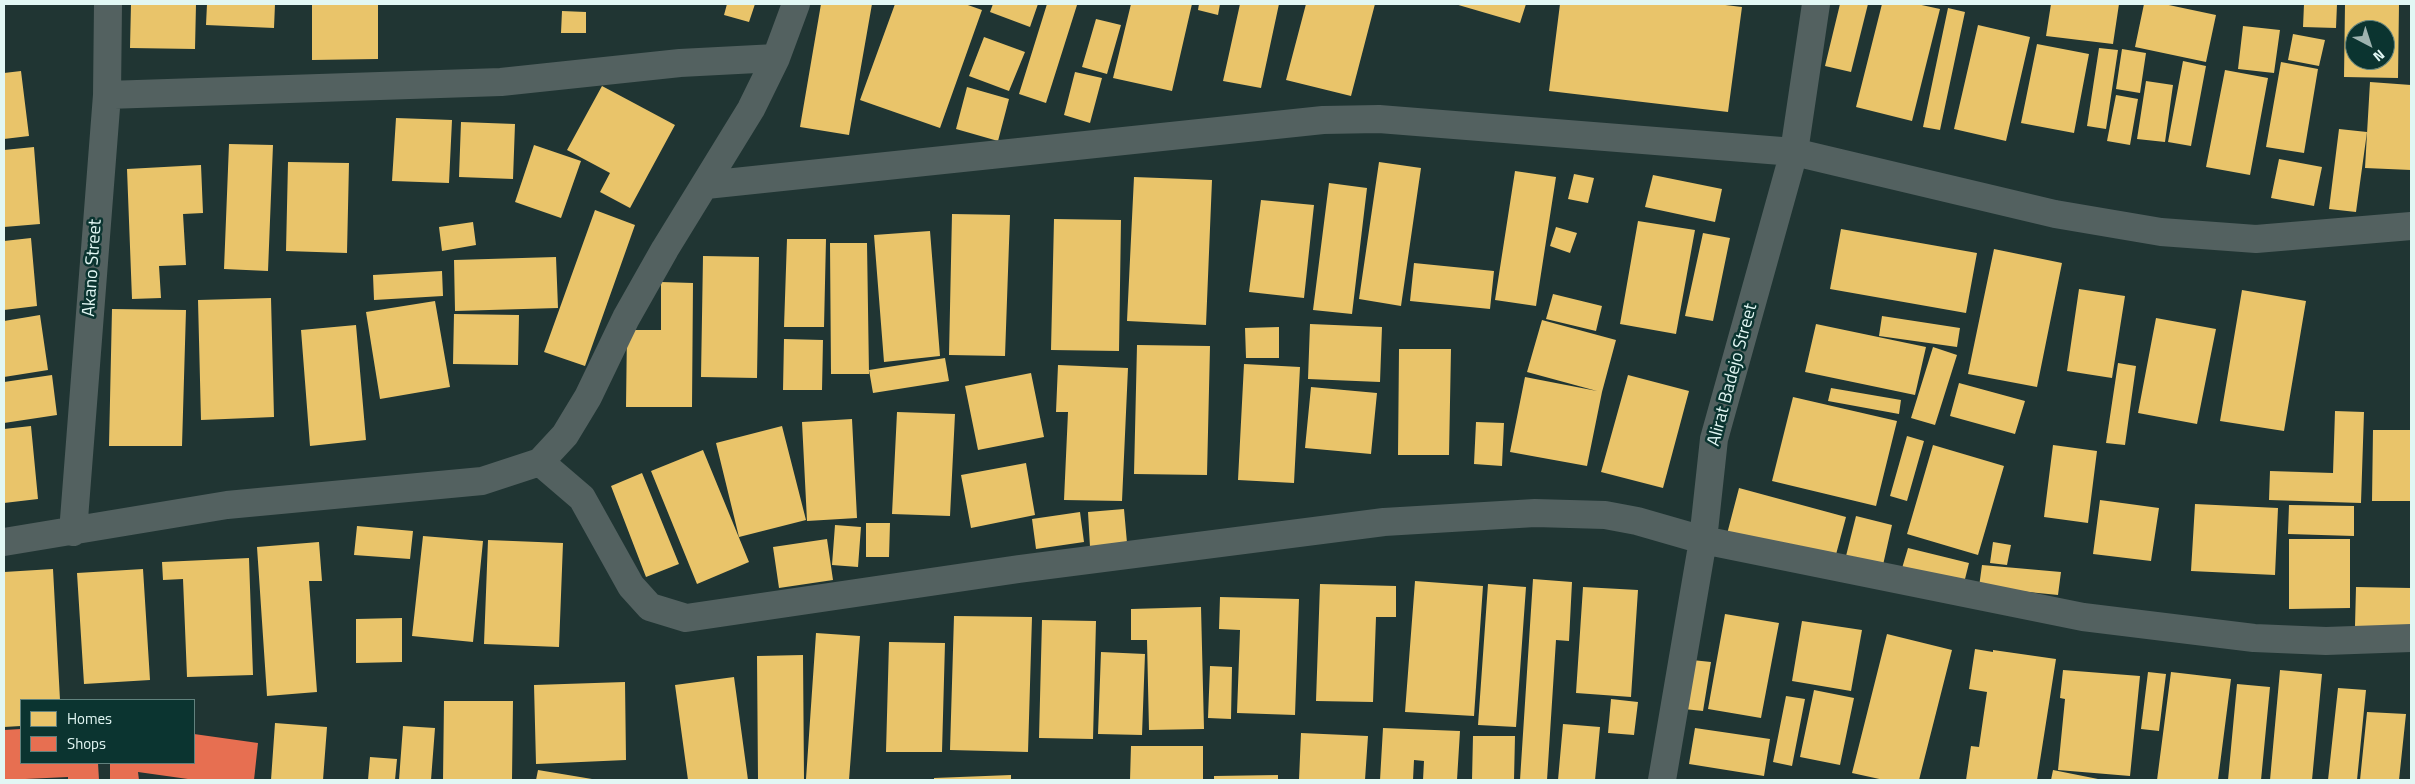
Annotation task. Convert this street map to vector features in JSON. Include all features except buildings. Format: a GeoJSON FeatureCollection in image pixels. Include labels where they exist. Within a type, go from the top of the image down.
{"type":"FeatureCollection","features":[{"type":"Feature","properties":{"kind":"street","name":"Akano Street"},"geometry":{"type":"LineString","coordinates":[[73,532],[107,96],[108,4]]}},
{"type":"Feature","properties":{"kind":"street"},"geometry":{"type":"LineString","coordinates":[[4,542],[228,505],[482,481],[540,462],[565,435],[588,397],[626,318],[665,249],[751,109],[776,58],[796,4]]}},
{"type":"Feature","properties":{"kind":"street","name":"Alirat Badejo Street"},"geometry":{"type":"LineString","coordinates":[[1662,780],[1703,540],[1714,439],[1794,152],[1816,4]]}},
{"type":"Feature","properties":{"kind":"street"},"geometry":{"type":"LineString","coordinates":[[107,96],[502,82],[680,63],[776,58]]}},
{"type":"Feature","properties":{"kind":"street"},"geometry":{"type":"LineString","coordinates":[[706,185],[1323,120],[1379,119],[1794,152],[2055,214],[2161,232],[2256,239],[2411,226]]}},
{"type":"Feature","properties":{"kind":"street"},"geometry":{"type":"LineString","coordinates":[[540,462],[582,498],[631,586],[650,607],[686,618],[1019,569],[1384,522],[1535,513],[1605,515],[1703,540],[2083,617],[2254,638],[2326,641],[2411,638]]}}]}
